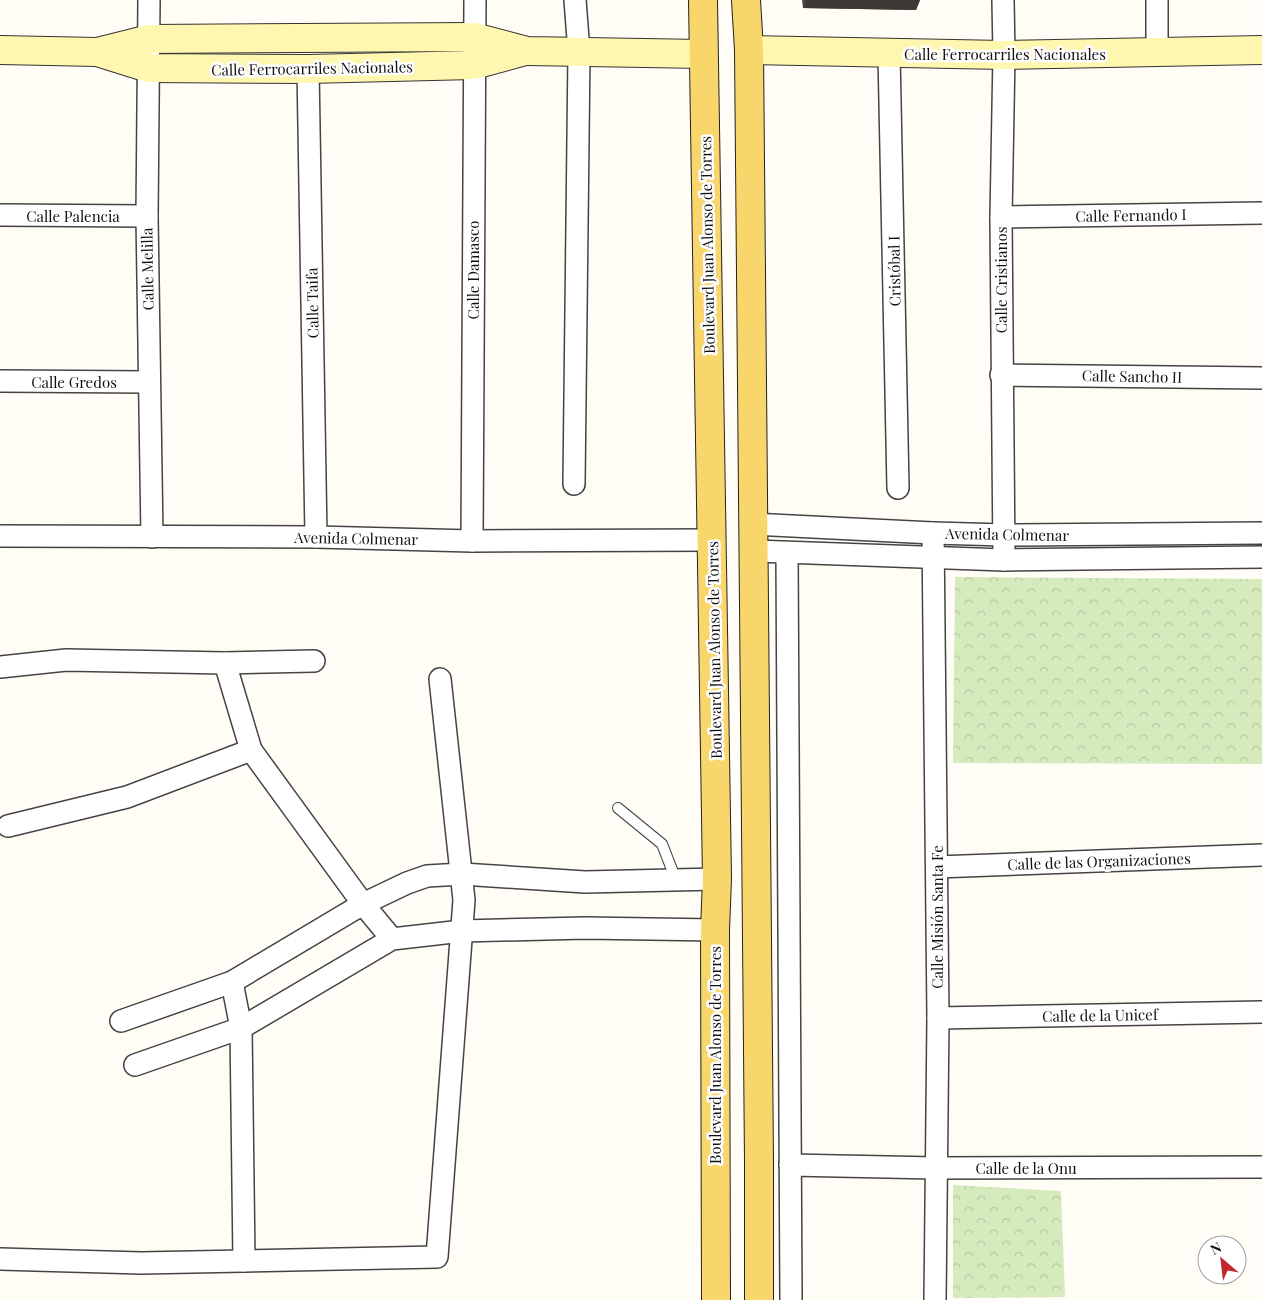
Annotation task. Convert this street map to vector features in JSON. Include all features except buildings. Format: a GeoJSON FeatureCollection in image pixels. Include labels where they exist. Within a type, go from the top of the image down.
{"type":"FeatureCollection","features":[{"type":"Feature","properties":{"kind":"main road","name":"Boulevard Juan Alonso de Torres"},"geometry":{"type":"LineString","coordinates":[[703,0],[717,879],[715,930],[716,1300]]}},
{"type":"Feature","properties":{"kind":"main road"},"geometry":{"type":"LineString","coordinates":[[746,0],[749,50],[759,1161],[758,1300]]}},
{"type":"Feature","properties":{"kind":"street","name":"Calle Melilla"},"geometry":{"type":"LineString","coordinates":[[149,0],[147,216],[152,537]]}},
{"type":"Feature","properties":{"kind":"street","name":"Calle Damasco"},"geometry":{"type":"LineString","coordinates":[[472,541],[475,0]]}},
{"type":"Feature","properties":{"kind":"street"},"geometry":{"type":"LineString","coordinates":[[574,484],[579,52],[575,0]]}},
{"type":"Feature","properties":{"kind":"street","name":"Calle Cristianos"},"geometry":{"type":"LineString","coordinates":[[1002,0],[1004,55],[1001,375],[1004,560]]}},
{"type":"Feature","properties":{"kind":"street"},"geometry":{"type":"LineString","coordinates":[[1157,0],[1157,53]]}},
{"type":"Feature","properties":{"kind":"street","name":"Calle Ferrocarriles Nacionales"},"geometry":{"type":"LineString","coordinates":[[0,50],[97,52],[149,39],[474,37],[527,51],[703,54]]}},
{"type":"Feature","properties":{"kind":"street","name":"Calle Ferrocarriles Nacionales"},"geometry":{"type":"LineString","coordinates":[[749,50],[1004,55],[1262,50]]}},
{"type":"Feature","properties":{"kind":"street","name":"Calle Ferrocarriles Nacionales"},"geometry":{"type":"LineString","coordinates":[[97,52],[148,68],[308,70],[474,65],[527,51]]}},
{"type":"Feature","properties":{"kind":"street","name":"Cristóbal I"},"geometry":{"type":"LineString","coordinates":[[889,54],[898,488]]}},
{"type":"Feature","properties":{"kind":"street","name":"Calle Taifa"},"geometry":{"type":"LineString","coordinates":[[308,70],[316,537]]}},
{"type":"Feature","properties":{"kind":"street","name":"Calle Fernando I"},"geometry":{"type":"LineString","coordinates":[[1001,217],[1262,213]]}},
{"type":"Feature","properties":{"kind":"street","name":"Calle Palencia"},"geometry":{"type":"LineString","coordinates":[[0,215],[147,216]]}},
{"type":"Feature","properties":{"kind":"street","name":"Calle Sancho II"},"geometry":{"type":"LineString","coordinates":[[1001,375],[1262,378]]}},
{"type":"Feature","properties":{"kind":"street","name":"Calle Gredos"},"geometry":{"type":"LineString","coordinates":[[0,382],[149,382]]}},
{"type":"Feature","properties":{"kind":"street","name":"Avenida Colmenar"},"geometry":{"type":"LineString","coordinates":[[752,524],[1005,535],[1262,533]]}},
{"type":"Feature","properties":{"kind":"street","name":"Calle Misión Santa Fe"},"geometry":{"type":"LineString","coordinates":[[933,533],[938,1018],[935,1300]]}},
{"type":"Feature","properties":{"kind":"street","name":"Avenida Colmenar"},"geometry":{"type":"LineString","coordinates":[[0,536],[316,537],[472,541],[712,540]]}},
{"type":"Feature","properties":{"kind":"street","name":"Avenida Colmenar"},"geometry":{"type":"LineString","coordinates":[[753,551],[1004,560],[1262,557]]}},
{"type":"Feature","properties":{"kind":"street"},"geometry":{"type":"LineString","coordinates":[[786,552],[791,1300]]}},
{"type":"Feature","properties":{"kind":"street"},"geometry":{"type":"LineString","coordinates":[[0,667],[66,660],[225,663],[314,661]]}},
{"type":"Feature","properties":{"kind":"street"},"geometry":{"type":"LineString","coordinates":[[225,663],[251,750],[363,904],[392,939]]}},
{"type":"Feature","properties":{"kind":"street"},"geometry":{"type":"LineString","coordinates":[[0,1259],[141,1263],[437,1256],[464,900],[440,679]]}},
{"type":"Feature","properties":{"kind":"street"},"geometry":{"type":"LineString","coordinates":[[8,826],[127,797],[251,750]]}},
{"type":"Feature","properties":{"kind":"street","name":"Calle de las Organizaciones"},"geometry":{"type":"LineString","coordinates":[[936,867],[1262,855]]}},
{"type":"Feature","properties":{"kind":"street"},"geometry":{"type":"LineString","coordinates":[[122,1021],[232,982],[363,904],[407,883],[428,876],[462,874],[585,882],[717,879]]}},
{"type":"Feature","properties":{"kind":"street"},"geometry":{"type":"LineString","coordinates":[[135,1065],[241,1028],[392,939],[462,931],[585,928],[715,930]]}},
{"type":"Feature","properties":{"kind":"street"},"geometry":{"type":"LineString","coordinates":[[232,982],[241,1028],[244,1261]]}},
{"type":"Feature","properties":{"kind":"street","name":"Calle de la Unicef"},"geometry":{"type":"LineString","coordinates":[[938,1018],[1262,1012]]}},
{"type":"Feature","properties":{"kind":"street","name":"Calle de la Onu"},"geometry":{"type":"LineString","coordinates":[[790,1165],[935,1168],[1262,1167]]}},
{"type":"Feature","properties":{"kind":"lane"},"geometry":{"type":"LineString","coordinates":[[618,808],[662,844],[676,880]]}},
{"type":"Feature","properties":{"kind":"green space"},"geometry":{"type":"Polygon","coordinates":[[[955,577],[1262,579],[1262,764],[953,763],[955,577]]]}},
{"type":"Feature","properties":{"kind":"green space"},"geometry":{"type":"Polygon","coordinates":[[[953,1185],[1061,1191],[1065,1297],[953,1298],[953,1185]]]}}]}
